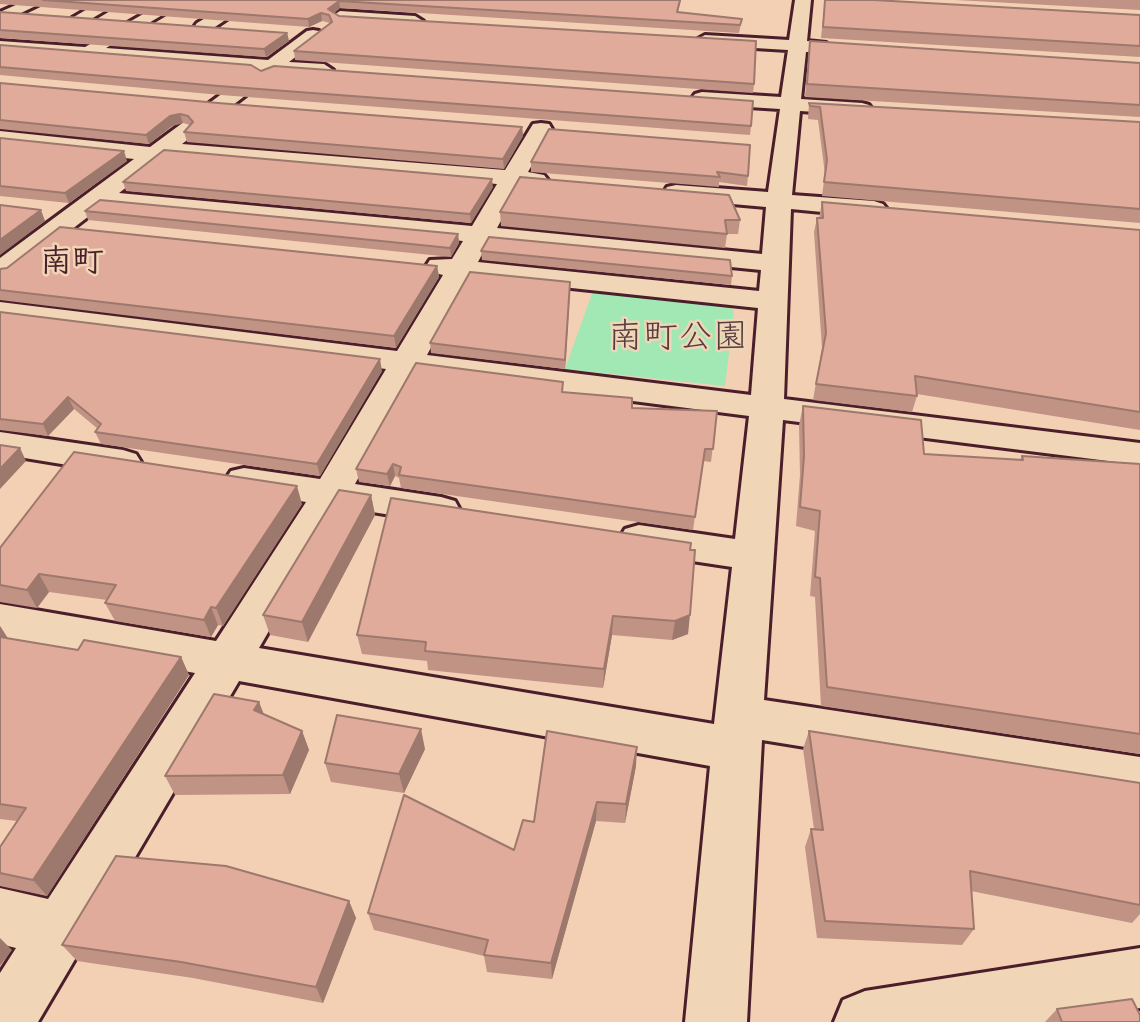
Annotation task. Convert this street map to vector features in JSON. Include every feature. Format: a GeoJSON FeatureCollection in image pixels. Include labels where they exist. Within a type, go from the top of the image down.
{"type":"FeatureCollection","features":[{"type":"Feature","properties":{"kind":"street"},"geometry":{"type":"LineString","coordinates":[[4,14],[40,0]]}},
{"type":"Feature","properties":{"kind":"street"},"geometry":{"type":"LineString","coordinates":[[66,17],[115,0]]}},
{"type":"Feature","properties":{"kind":"street"},"geometry":{"type":"LineString","coordinates":[[86,52],[180,0]]}},
{"type":"Feature","properties":{"kind":"street"},"geometry":{"type":"LineString","coordinates":[[190,26],[247,0]]}},
{"type":"Feature","properties":{"kind":"street"},"geometry":{"type":"LineString","coordinates":[[0,271],[57,217],[97,198],[360,0]]}},
{"type":"Feature","properties":{"kind":"street"},"geometry":{"type":"LineString","coordinates":[[716,1022],[737,732],[767,406],[779,200],[772,147],[791,104],[803,0]]}},
{"type":"Feature","properties":{"kind":"street"},"geometry":{"type":"LineString","coordinates":[[4,14],[237,30]]}},
{"type":"Feature","properties":{"kind":"street"},"geometry":{"type":"LineString","coordinates":[[340,16],[437,22]]}},
{"type":"Feature","properties":{"kind":"street"},"geometry":{"type":"LineString","coordinates":[[288,33],[313,35]]}},
{"type":"Feature","properties":{"kind":"street"},"geometry":{"type":"LineString","coordinates":[[686,38],[837,48]]}},
{"type":"Feature","properties":{"kind":"street"},"geometry":{"type":"LineString","coordinates":[[0,46],[340,71]]}},
{"type":"Feature","properties":{"kind":"street"},"geometry":{"type":"LineString","coordinates":[[682,96],[889,111]]}},
{"type":"Feature","properties":{"kind":"street"},"geometry":{"type":"LineString","coordinates":[[193,102],[248,106]]}},
{"type":"Feature","properties":{"kind":"street"},"geometry":{"type":"LineString","coordinates":[[4,1022],[331,493],[471,251],[533,180],[541,129]]}},
{"type":"Feature","properties":{"kind":"street"},"geometry":{"type":"LineString","coordinates":[[0,138],[533,180]]}},
{"type":"Feature","properties":{"kind":"street"},"geometry":{"type":"LineString","coordinates":[[659,190],[904,212]]}},
{"type":"Feature","properties":{"kind":"street"},"geometry":{"type":"LineString","coordinates":[[97,198],[471,251],[772,301]]}},
{"type":"Feature","properties":{"kind":"street"},"geometry":{"type":"LineString","coordinates":[[57,217],[100,231]]}},
{"type":"Feature","properties":{"kind":"street"},"geometry":{"type":"LineString","coordinates":[[420,264],[471,251],[774,262]]}},
{"type":"Feature","properties":{"kind":"street"},"geometry":{"type":"LineString","coordinates":[[0,311],[1140,454]]}},
{"type":"Feature","properties":{"kind":"street"},"geometry":{"type":"LineString","coordinates":[[0,443],[152,466]]}},
{"type":"Feature","properties":{"kind":"street"},"geometry":{"type":"LineString","coordinates":[[207,474],[480,516]]}},
{"type":"Feature","properties":{"kind":"street"},"geometry":{"type":"LineString","coordinates":[[603,534],[752,556]]}},
{"type":"Feature","properties":{"kind":"street"},"geometry":{"type":"LineString","coordinates":[[0,621],[228,660],[737,732],[1140,779]]}},
{"type":"Feature","properties":{"kind":"street"},"geometry":{"type":"LineString","coordinates":[[0,916],[61,930]]}},
{"type":"Feature","properties":{"kind":"street"},"geometry":{"type":"LineString","coordinates":[[865,1022],[1140,978]]}},
{"type":"Feature","properties":{"kind":"green space","name":"南町公園"},"geometry":{"type":"Polygon","coordinates":[[[594,288],[719,300],[734,311],[725,386],[565,369],[594,288]]]}},
{"type":"Feature","properties":{"kind":"building"},"geometry":{"type":"Polygon","coordinates":[[[43,0],[680,0],[677,12],[742,19],[740,25],[339,1],[328,9],[339,16],[756,41],[754,84],[294,51],[332,22],[329,15],[321,13],[308,19],[43,0]]]}},
{"type":"Feature","properties":{"kind":"building"},"geometry":{"type":"Polygon","coordinates":[[[825,0],[874,0],[1140,15],[1140,46],[823,27],[825,0]]]}},
{"type":"Feature","properties":{"kind":"building"},"geometry":{"type":"Polygon","coordinates":[[[0,12],[287,33],[264,49],[0,30],[0,12]]]}},
{"type":"Feature","properties":{"kind":"building"},"geometry":{"type":"Polygon","coordinates":[[[810,41],[1140,63],[1140,105],[807,84],[810,41]]]}},
{"type":"Feature","properties":{"kind":"building"},"geometry":{"type":"Polygon","coordinates":[[[0,45],[251,65],[261,71],[274,66],[753,101],[751,126],[0,67],[0,45]]]}},
{"type":"Feature","properties":{"kind":"building"},"geometry":{"type":"Polygon","coordinates":[[[0,83],[522,127],[503,159],[184,132],[193,122],[188,116],[180,114],[170,116],[146,135],[0,120],[0,83]]]}},
{"type":"Feature","properties":{"kind":"building"},"geometry":{"type":"Polygon","coordinates":[[[809,103],[1140,122],[1140,209],[824,182],[827,160],[820,107],[810,106],[809,103]]]}},
{"type":"Feature","properties":{"kind":"building"},"geometry":{"type":"Polygon","coordinates":[[[549,129],[750,145],[748,176],[717,172],[720,177],[531,162],[549,129]]]}},
{"type":"Feature","properties":{"kind":"building"},"geometry":{"type":"Polygon","coordinates":[[[0,138],[124,151],[65,193],[0,186],[0,138]]]}},
{"type":"Feature","properties":{"kind":"building"},"geometry":{"type":"Polygon","coordinates":[[[164,150],[492,179],[470,214],[123,182],[164,150]]]}},
{"type":"Feature","properties":{"kind":"building"},"geometry":{"type":"Polygon","coordinates":[[[520,177],[729,195],[740,220],[725,220],[727,234],[500,212],[520,177]]]}},
{"type":"Feature","properties":{"kind":"building"},"geometry":{"type":"Polygon","coordinates":[[[100,200],[458,234],[450,248],[85,211],[100,200]]]}},
{"type":"Feature","properties":{"kind":"building"},"geometry":{"type":"Polygon","coordinates":[[[822,202],[1140,230],[1140,412],[915,376],[917,396],[816,384],[826,333],[817,218],[823,218],[822,202]]]}},
{"type":"Feature","properties":{"kind":"building"},"geometry":{"type":"Polygon","coordinates":[[[0,205],[41,210],[0,240],[0,205]]]}},
{"type":"Feature","properties":{"kind":"building"},"geometry":{"type":"Polygon","coordinates":[[[60,227],[437,266],[394,336],[0,290],[0,269],[7,268],[60,227]]]}},
{"type":"Feature","properties":{"kind":"building"},"geometry":{"type":"Polygon","coordinates":[[[489,237],[730,260],[732,276],[481,251],[489,237]]]}},
{"type":"Feature","properties":{"kind":"building"},"geometry":{"type":"Polygon","coordinates":[[[470,272],[570,282],[565,360],[430,343],[470,272]]]}},
{"type":"Feature","properties":{"kind":"building"},"geometry":{"type":"Polygon","coordinates":[[[0,312],[380,359],[317,464],[95,432],[101,424],[68,397],[43,424],[0,419],[0,312]]]}},
{"type":"Feature","properties":{"kind":"building"},"geometry":{"type":"Polygon","coordinates":[[[416,363],[563,382],[562,392],[632,398],[632,408],[717,411],[713,449],[705,449],[695,517],[399,475],[401,467],[393,464],[387,474],[356,469],[416,363]]]}},
{"type":"Feature","properties":{"kind":"building"},"geometry":{"type":"Polygon","coordinates":[[[803,406],[921,420],[924,454],[1023,460],[1022,456],[1140,464],[1140,734],[827,687],[820,578],[815,577],[820,511],[800,507],[804,456],[803,406]]]}},
{"type":"Feature","properties":{"kind":"building"},"geometry":{"type":"Polygon","coordinates":[[[0,445],[20,448],[0,469],[0,445]]]}},
{"type":"Feature","properties":{"kind":"building"},"geometry":{"type":"Polygon","coordinates":[[[74,452],[297,486],[216,608],[211,607],[204,620],[105,603],[116,585],[39,574],[27,590],[0,585],[0,548],[74,452]]]}},
{"type":"Feature","properties":{"kind":"building"},"geometry":{"type":"Polygon","coordinates":[[[339,490],[371,495],[302,622],[263,615],[339,490]]]}},
{"type":"Feature","properties":{"kind":"building"},"geometry":{"type":"Polygon","coordinates":[[[391,498],[691,543],[690,550],[695,550],[690,615],[675,621],[613,616],[604,669],[425,651],[426,642],[357,635],[391,498]]]}},
{"type":"Feature","properties":{"kind":"building"},"geometry":{"type":"Polygon","coordinates":[[[0,637],[78,650],[84,640],[181,657],[33,880],[0,873],[0,847],[26,808],[0,804],[0,637]]]}},
{"type":"Feature","properties":{"kind":"building"},"geometry":{"type":"Polygon","coordinates":[[[214,694],[259,702],[254,710],[302,731],[283,775],[165,776],[214,694]]]}},
{"type":"Feature","properties":{"kind":"building"},"geometry":{"type":"Polygon","coordinates":[[[337,715],[421,729],[399,774],[325,763],[337,715]]]}},
{"type":"Feature","properties":{"kind":"building"},"geometry":{"type":"Polygon","coordinates":[[[547,731],[637,747],[626,804],[597,802],[551,963],[484,955],[488,940],[368,913],[404,795],[514,850],[523,820],[534,822],[547,731]]]}},
{"type":"Feature","properties":{"kind":"building"},"geometry":{"type":"Polygon","coordinates":[[[809,731],[1140,783],[1140,905],[970,871],[974,929],[825,921],[811,829],[823,830],[809,731]]]}},
{"type":"Feature","properties":{"kind":"building"},"geometry":{"type":"Polygon","coordinates":[[[116,856],[226,866],[349,901],[316,987],[181,962],[62,945],[116,856]]]}},
{"type":"Feature","properties":{"kind":"building"},"geometry":{"type":"Polygon","coordinates":[[[1132,999],[1140,1015],[1140,1022],[1062,1022],[1057,1009],[1132,999]]]}},
{"type":"Feature","properties":{"kind":"district","name":"南町"},"geometry":{"type":"Point","coordinates":[72,263]}}]}
